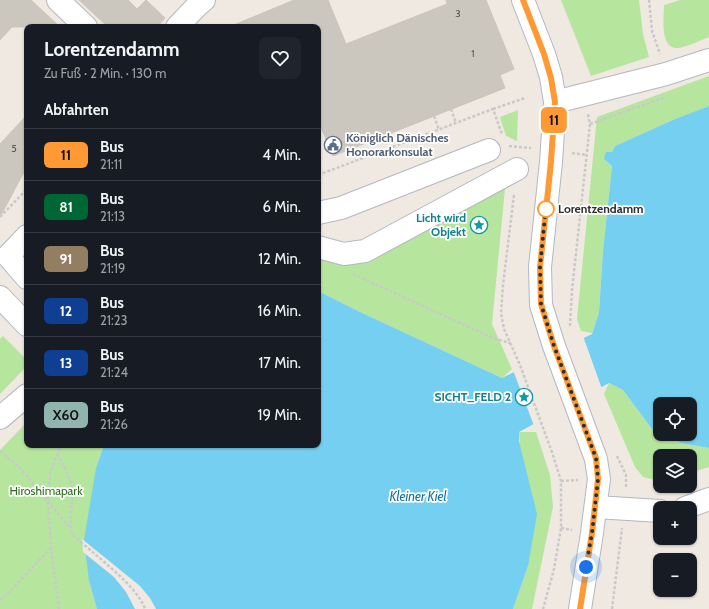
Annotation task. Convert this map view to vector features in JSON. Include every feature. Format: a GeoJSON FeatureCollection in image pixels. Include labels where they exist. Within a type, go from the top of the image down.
{"type":"FeatureCollection","features":[{"type":"Feature","properties":{"kind":"street"},"geometry":{"type":"LineString","coordinates":[[58,0],[83,24]]}},
{"type":"Feature","properties":{"kind":"street"},"geometry":{"type":"LineString","coordinates":[[180,24],[204,0]]}},
{"type":"Feature","properties":{"kind":"street"},"geometry":{"type":"LineString","coordinates":[[523,0],[544,54],[551,78],[555,102],[551,162],[540,267],[541,304],[554,346],[596,458],[598,479],[596,507],[580,609]]}},
{"type":"Feature","properties":{"kind":"street"},"geometry":{"type":"LineString","coordinates":[[555,102],[666,74],[709,60]]}},
{"type":"Feature","properties":{"kind":"street"},"geometry":{"type":"LineString","coordinates":[[321,212],[341,208],[496,144]]}},
{"type":"Feature","properties":{"kind":"street"},"geometry":{"type":"LineString","coordinates":[[321,247],[344,254],[365,251],[517,170]]}},
{"type":"Feature","properties":{"kind":"street"},"geometry":{"type":"LineString","coordinates":[[24,239],[8,256],[24,275]]}},
{"type":"Feature","properties":{"kind":"street"},"geometry":{"type":"LineString","coordinates":[[0,297],[24,322]]}},
{"type":"Feature","properties":{"kind":"street"},"geometry":{"type":"LineString","coordinates":[[0,418],[24,398]]}},
{"type":"Feature","properties":{"kind":"street"},"geometry":{"type":"LineString","coordinates":[[697,506],[708,505]]}},
{"type":"Feature","properties":{"kind":"street"},"geometry":{"type":"LineString","coordinates":[[596,507],[653,511]]}},
{"type":"Feature","properties":{"kind":"path"},"geometry":{"type":"LineString","coordinates":[[649,0],[652,31],[666,74]]}},
{"type":"Feature","properties":{"kind":"path"},"geometry":{"type":"LineString","coordinates":[[570,329],[572,290],[590,124],[586,93]]}},
{"type":"Feature","properties":{"kind":"path"},"geometry":{"type":"LineString","coordinates":[[590,124],[664,97]]}},
{"type":"Feature","properties":{"kind":"path"},"geometry":{"type":"LineString","coordinates":[[321,174],[525,98]]}},
{"type":"Feature","properties":{"kind":"path"},"geometry":{"type":"LineString","coordinates":[[451,109],[456,123]]}},
{"type":"Feature","properties":{"kind":"path"},"geometry":{"type":"LineString","coordinates":[[493,109],[496,144]]}},
{"type":"Feature","properties":{"kind":"path"},"geometry":{"type":"LineString","coordinates":[[434,116],[439,130]]}},
{"type":"Feature","properties":{"kind":"path"},"geometry":{"type":"LineString","coordinates":[[520,147],[532,149]]}},
{"type":"Feature","properties":{"kind":"path"},"geometry":{"type":"LineString","coordinates":[[573,153],[587,155]]}},
{"type":"Feature","properties":{"kind":"path"},"geometry":{"type":"LineString","coordinates":[[517,170],[501,313],[504,329],[520,365],[553,455],[560,481],[561,528],[554,569],[543,609]]}},
{"type":"Feature","properties":{"kind":"path"},"geometry":{"type":"LineString","coordinates":[[0,217],[24,192]]}},
{"type":"Feature","properties":{"kind":"path"},"geometry":{"type":"LineString","coordinates":[[349,272],[493,338],[510,343]]}},
{"type":"Feature","properties":{"kind":"path"},"geometry":{"type":"LineString","coordinates":[[59,609],[51,548],[48,502],[50,473],[60,448]]}},
{"type":"Feature","properties":{"kind":"path"},"geometry":{"type":"LineString","coordinates":[[0,451],[21,469],[70,528],[73,535],[133,588],[143,603],[145,609]]}},
{"type":"Feature","properties":{"kind":"path"},"geometry":{"type":"LineString","coordinates":[[57,454],[67,471],[72,489],[70,528]]}},
{"type":"Feature","properties":{"kind":"path"},"geometry":{"type":"LineString","coordinates":[[612,609],[622,526]]}},
{"type":"Feature","properties":{"kind":"path"},"geometry":{"type":"LineString","coordinates":[[0,600],[51,548]]}},
{"type":"Feature","properties":{"kind":"green space"},"geometry":{"type":"Polygon","coordinates":[[[561,0],[639,0],[643,34],[649,57],[591,76],[561,0]]]}},
{"type":"Feature","properties":{"kind":"green space"},"geometry":{"type":"Polygon","coordinates":[[[680,0],[709,0],[709,37],[679,48],[668,44],[665,38],[664,5],[680,0]]]}},
{"type":"Feature","properties":{"kind":"green space"},"geometry":{"type":"Polygon","coordinates":[[[709,76],[709,106],[675,119],[615,146],[612,152],[604,159],[612,166],[603,251],[599,312],[592,333],[581,331],[577,319],[597,117],[709,76]]]}},
{"type":"Feature","properties":{"kind":"green space"},"geometry":{"type":"Polygon","coordinates":[[[518,110],[517,141],[506,136],[500,117],[518,110]]]}},
{"type":"Feature","properties":{"kind":"green space"},"geometry":{"type":"Polygon","coordinates":[[[506,178],[492,324],[512,369],[502,378],[321,292],[321,258],[354,263],[506,178]]]}},
{"type":"Feature","properties":{"kind":"green space"},"geometry":{"type":"Polygon","coordinates":[[[3,336],[24,357],[24,369],[0,394],[0,339],[3,336]]]}},
{"type":"Feature","properties":{"kind":"green space"},"geometry":{"type":"Polygon","coordinates":[[[609,383],[623,390],[653,430],[653,441],[677,441],[709,448],[709,467],[697,471],[697,449],[653,449],[653,479],[643,477],[635,467],[604,394],[609,383]]]}},
{"type":"Feature","properties":{"kind":"green space","name":"Hiroshimapark"},"geometry":{"type":"Polygon","coordinates":[[[24,425],[24,448],[103,448],[96,468],[89,581],[97,609],[0,609],[0,450],[24,425]]]}},
{"type":"Feature","properties":{"kind":"green space"},"geometry":{"type":"Polygon","coordinates":[[[519,432],[536,432],[550,475],[553,507],[532,609],[513,609],[528,566],[519,432]]]}},
{"type":"Feature","properties":{"kind":"water","name":"Kleiner Kiel"},"geometry":{"type":"Polygon","coordinates":[[[709,106],[709,448],[677,441],[697,441],[697,397],[653,397],[653,430],[623,390],[609,383],[519,432],[519,441],[537,514],[528,566],[513,609],[97,609],[89,581],[84,540],[96,468],[103,448],[321,448],[321,292],[502,378],[592,334],[599,312],[603,251],[612,166],[604,159],[606,152],[612,152],[615,146],[675,119],[709,106]]]}},
{"type":"Feature","properties":{"kind":"pier"},"geometry":{"type":"Polygon","coordinates":[[[583,336],[602,389],[534,426],[513,370],[583,336]]]}},
{"type":"Feature","properties":{"kind":"pier"},"geometry":{"type":"Polygon","coordinates":[[[82,539],[140,586],[150,598],[156,609],[135,609],[126,592],[114,577],[83,552],[82,539]]]}},
{"type":"Feature","properties":{"kind":"building"},"geometry":{"type":"Polygon","coordinates":[[[0,0],[31,0],[57,24],[24,24],[24,27],[12,27],[0,40],[0,0]]]}},
{"type":"Feature","properties":{"kind":"building"},"geometry":{"type":"Polygon","coordinates":[[[79,0],[128,0],[137,9],[146,0],[165,18],[160,24],[105,24],[79,0]]]}},
{"type":"Feature","properties":{"kind":"building"},"geometry":{"type":"Polygon","coordinates":[[[294,0],[328,0],[346,44],[447,4],[446,0],[486,0],[514,69],[500,75],[505,88],[333,156],[321,127],[321,24],[236,24],[294,0]]]}},
{"type":"Feature","properties":{"kind":"building"},"geometry":{"type":"Polygon","coordinates":[[[24,118],[24,173],[0,217],[0,144],[24,118]]]}},
{"type":"Feature","properties":{"kind":"bus line","name":"11"},"geometry":{"type":"LineString","coordinates":[[523,0],[544,54],[551,78],[555,102],[551,162],[540,267],[541,304],[554,346],[596,458],[598,479],[596,507],[580,609]]}},
{"type":"Feature","properties":{"kind":"place","name":"Königlich Dänisches Honorarkonsulat"},"geometry":{"type":"Point","coordinates":[333,145]}},
{"type":"Feature","properties":{"kind":"place","name":"Lorentzendamm"},"geometry":{"type":"Point","coordinates":[546,209]}},
{"type":"Feature","properties":{"kind":"place","name":"Licht wird Objekt"},"geometry":{"type":"Point","coordinates":[479,225]}},
{"type":"Feature","properties":{"kind":"place","name":"SICHT_FELD 2"},"geometry":{"type":"Point","coordinates":[524,397]}},
{"type":"Feature","properties":{"kind":"route"},"geometry":{"type":"LineString","coordinates":[[546,209],[546,206],[540,267],[541,304],[554,346],[596,458],[598,479],[596,507],[586,567]]}}]}
